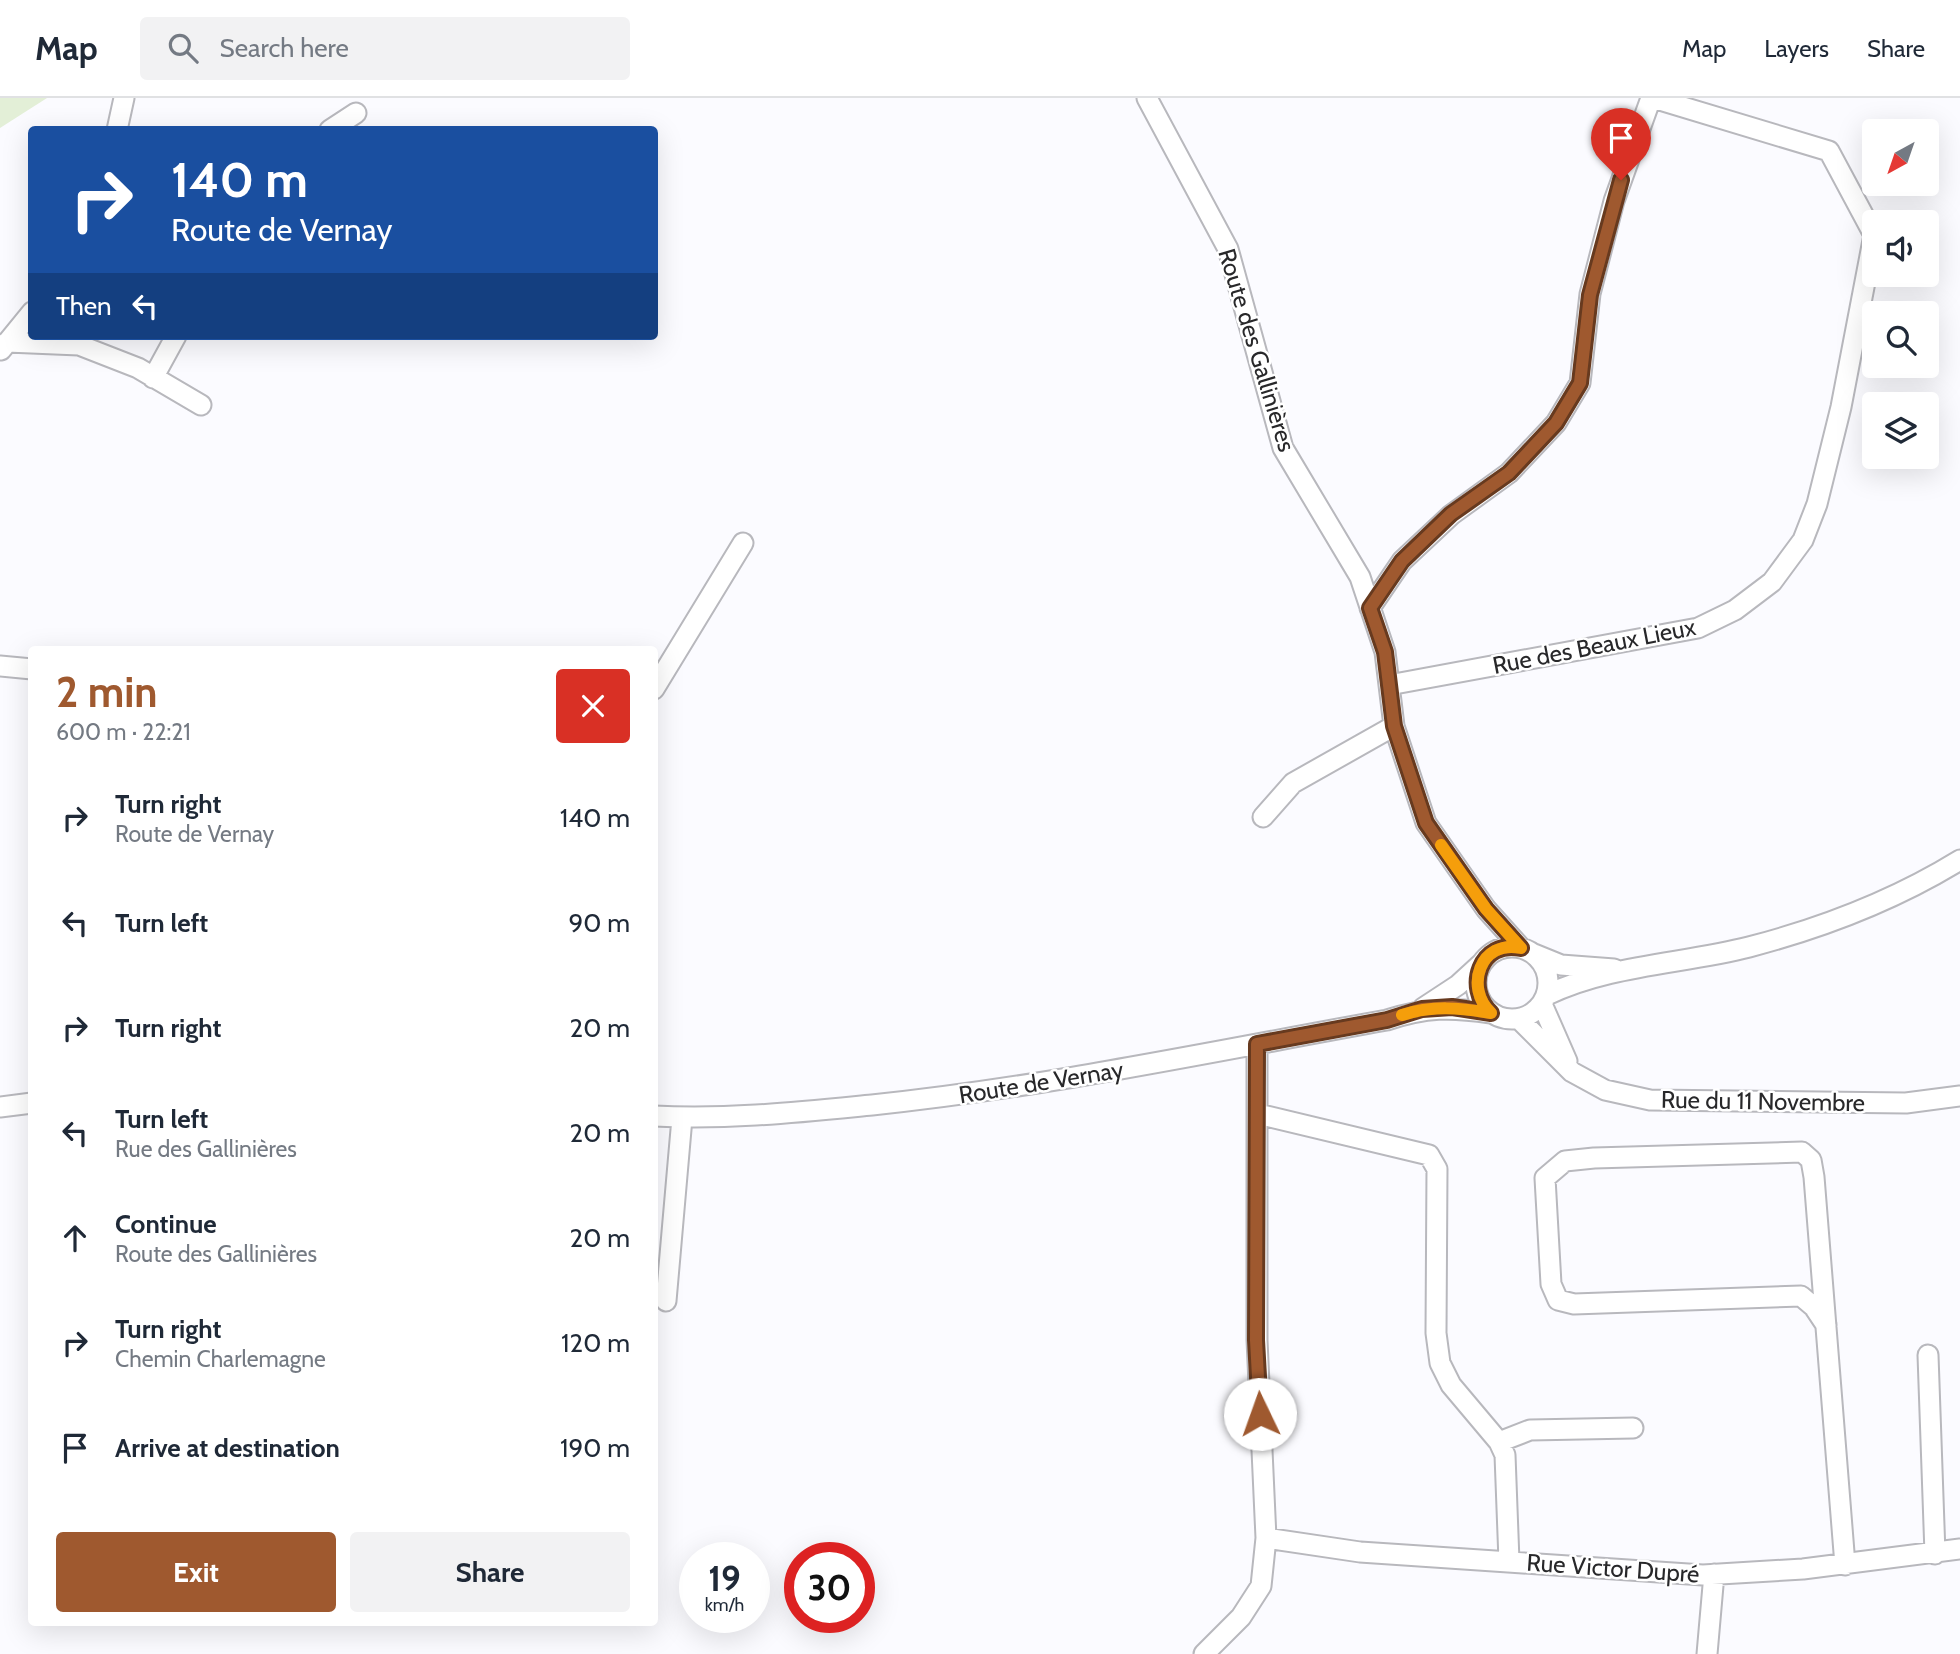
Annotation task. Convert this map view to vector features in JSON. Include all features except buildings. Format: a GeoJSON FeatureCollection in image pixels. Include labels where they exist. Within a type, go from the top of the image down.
{"type":"FeatureCollection","features":[{"type":"Feature","properties":{"kind":"street"},"geometry":{"type":"LineString","coordinates":[[118,126],[124,98]]}},
{"type":"Feature","properties":{"kind":"street","name":"Route des Gallinières"},"geometry":{"type":"LineString","coordinates":[[1147,98],[1228,249],[1283,448],[1360,577],[1385,652],[1394,726],[1426,823],[1486,909],[1527,951]]}},
{"type":"Feature","properties":{"kind":"street"},"geometry":{"type":"LineString","coordinates":[[1370,608],[1402,561],[1451,514],[1509,473],[1556,423],[1580,383],[1590,295],[1614,201],[1652,98]]}},
{"type":"Feature","properties":{"kind":"street","name":"Rue des Beaux Lieux"},"geometry":{"type":"LineString","coordinates":[[1389,685],[1698,628],[1735,610],[1772,582],[1803,540],[1817,504],[1841,407],[1874,235],[1829,151],[1652,98]]}},
{"type":"Feature","properties":{"kind":"street"},"geometry":{"type":"LineString","coordinates":[[336,126],[356,113]]}},
{"type":"Feature","properties":{"kind":"street"},"geometry":{"type":"LineString","coordinates":[[3,347],[28,317]]}},
{"type":"Feature","properties":{"kind":"street"},"geometry":{"type":"LineString","coordinates":[[153,377],[174,340]]}},
{"type":"Feature","properties":{"kind":"street"},"geometry":{"type":"LineString","coordinates":[[3,347],[79,345],[153,377],[201,405]]}},
{"type":"Feature","properties":{"kind":"street"},"geometry":{"type":"LineString","coordinates":[[658,683],[743,543]]}},
{"type":"Feature","properties":{"kind":"street"},"geometry":{"type":"LineString","coordinates":[[0,666],[28,669]]}},
{"type":"Feature","properties":{"kind":"street"},"geometry":{"type":"LineString","coordinates":[[1263,817],[1293,783],[1394,726]]}},
{"type":"Feature","properties":{"kind":"street"},"geometry":{"type":"LineString","coordinates":[[1486,909],[1485,959],[1476,984],[1483,1005],[1491,1013],[1500,1018],[1519,1019],[1528,1017],[1544,1000],[1565,986],[1629,970],[1748,947],[1849,916],[1960,860]]}},
{"type":"Feature","properties":{"kind":"street"},"geometry":{"type":"LineString","coordinates":[[1485,959],[1506,948],[1527,951],[1561,965],[1629,970]]}},
{"type":"Feature","properties":{"kind":"street"},"geometry":{"type":"LineString","coordinates":[[1527,951],[1547,972],[1544,1000],[1572,1072]]}},
{"type":"Feature","properties":{"kind":"street","name":"Route de Vernay"},"geometry":{"type":"LineString","coordinates":[[1422,1009],[1458,985],[1485,959]]}},
{"type":"Feature","properties":{"kind":"street","name":"Route de Vernay"},"geometry":{"type":"LineString","coordinates":[[658,1116],[682,1118],[785,1114],[955,1096],[1114,1071],[1387,1020],[1422,1009],[1452,1007],[1491,1013]]}},
{"type":"Feature","properties":{"kind":"street","name":"Rue du 11 Novembre"},"geometry":{"type":"LineString","coordinates":[[1519,1019],[1572,1072],[1605,1090],[1650,1100],[1906,1103],[1960,1096]]}},
{"type":"Feature","properties":{"kind":"street"},"geometry":{"type":"LineString","coordinates":[[1208,1652],[1241,1617],[1261,1586],[1266,1538],[1256,1340],[1257,1044]]}},
{"type":"Feature","properties":{"kind":"street"},"geometry":{"type":"LineString","coordinates":[[0,1107],[28,1104]]}},
{"type":"Feature","properties":{"kind":"street"},"geometry":{"type":"LineString","coordinates":[[1258,1114],[1429,1155],[1437,1168],[1436,1333],[1440,1363],[1451,1385],[1499,1442],[1505,1455],[1509,1561]]}},
{"type":"Feature","properties":{"kind":"street"},"geometry":{"type":"LineString","coordinates":[[666,1301],[682,1118]]}},
{"type":"Feature","properties":{"kind":"street"},"geometry":{"type":"LineString","coordinates":[[1826,1325],[1814,1307],[1801,1296],[1574,1304],[1558,1300],[1551,1284],[1545,1178],[1565,1161],[1584,1159],[1802,1152],[1811,1160],[1814,1177],[1826,1325],[1845,1565]]}},
{"type":"Feature","properties":{"kind":"street"},"geometry":{"type":"LineString","coordinates":[[1928,1355],[1934,1554]]}},
{"type":"Feature","properties":{"kind":"street"},"geometry":{"type":"LineString","coordinates":[[1499,1442],[1530,1430],[1633,1428]]}},
{"type":"Feature","properties":{"kind":"street","name":"Rue Victor Dupré"},"geometry":{"type":"LineString","coordinates":[[1266,1538],[1360,1552],[1714,1574],[1845,1565],[1960,1549]]}},
{"type":"Feature","properties":{"kind":"street"},"geometry":{"type":"LineString","coordinates":[[1707,1654],[1714,1574]]}},
{"type":"Feature","properties":{"kind":"green space"},"geometry":{"type":"Polygon","coordinates":[[[0,98],[47,98],[0,128],[0,98]]]}},
{"type":"Feature","properties":{"kind":"slow traffic"},"geometry":{"type":"LineString","coordinates":[[1402,1015],[1422,1009],[1452,1007],[1491,1013],[1483,1005],[1476,984],[1482,962],[1497,950],[1521,948],[1486,909],[1441,845]]}},
{"type":"Feature","properties":{"kind":"route"},"geometry":{"type":"LineString","coordinates":[[1260,1414],[1256,1340],[1257,1044],[1387,1020],[1422,1009],[1452,1007],[1491,1013],[1483,1005],[1476,984],[1482,962],[1497,950],[1521,948],[1486,909],[1426,823],[1394,726],[1385,652],[1370,608],[1402,561],[1451,514],[1509,473],[1556,423],[1580,383],[1590,295],[1621,180]]}}]}
